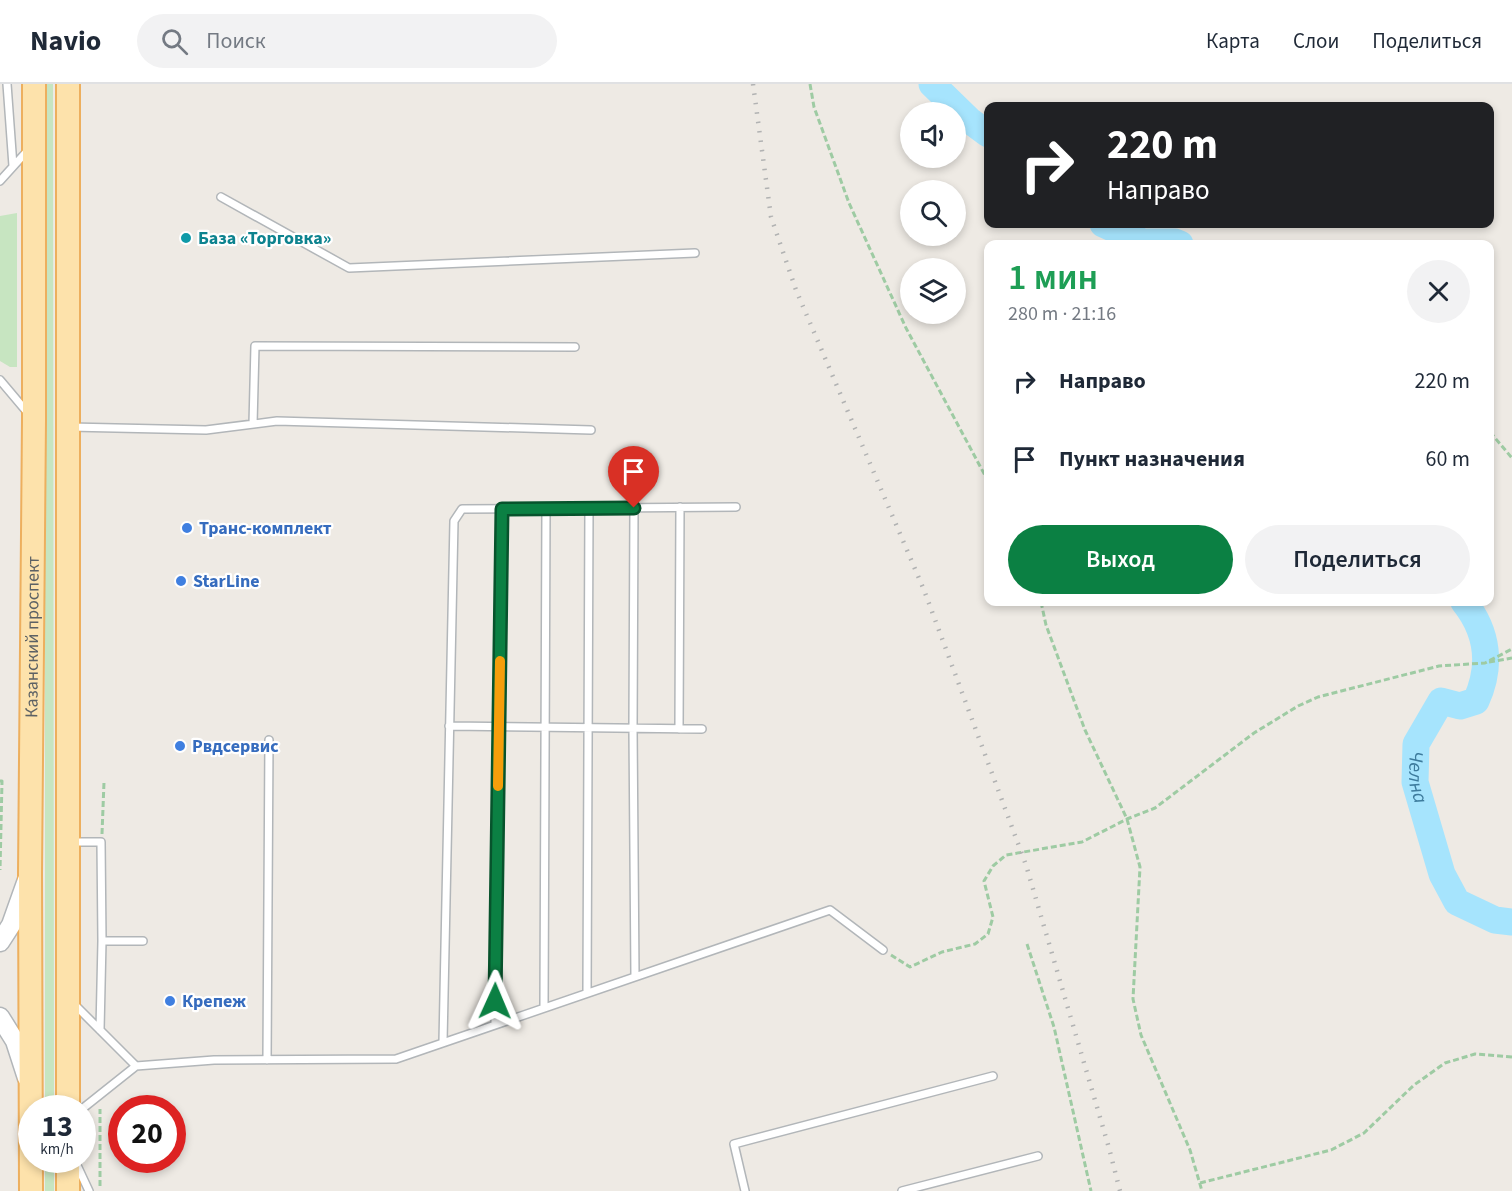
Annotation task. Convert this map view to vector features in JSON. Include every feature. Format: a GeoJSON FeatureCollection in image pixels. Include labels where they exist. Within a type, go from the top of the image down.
{"type":"FeatureCollection","features":[{"type":"Feature","properties":{"kind":"main road","name":"Казанский проспект"},"geometry":{"type":"LineString","coordinates":[[31,1191],[30,873],[34,84]]}},
{"type":"Feature","properties":{"kind":"main road","name":"Казанский проспект"},"geometry":{"type":"LineString","coordinates":[[68,84],[68,1095]]}},
{"type":"Feature","properties":{"kind":"main road"},"geometry":{"type":"LineString","coordinates":[[68,1173],[68,1191]]}},
{"type":"Feature","properties":{"kind":"street"},"geometry":{"type":"LineString","coordinates":[[0,942],[11,925],[30,873]]}},
{"type":"Feature","properties":{"kind":"street"},"geometry":{"type":"LineString","coordinates":[[0,1017],[15,1041],[31,1088]]}},
{"type":"Feature","properties":{"kind":"lane"},"geometry":{"type":"LineString","coordinates":[[8,84],[14,166]]}},
{"type":"Feature","properties":{"kind":"lane"},"geometry":{"type":"LineString","coordinates":[[0,181],[34,142]]}},
{"type":"Feature","properties":{"kind":"lane"},"geometry":{"type":"LineString","coordinates":[[221,196],[349,268],[695,252]]}},
{"type":"Feature","properties":{"kind":"lane"},"geometry":{"type":"LineString","coordinates":[[253,424],[255,346],[575,347]]}},
{"type":"Feature","properties":{"kind":"lane"},"geometry":{"type":"LineString","coordinates":[[0,380],[34,421]]}},
{"type":"Feature","properties":{"kind":"lane"},"geometry":{"type":"LineString","coordinates":[[68,427],[206,430],[277,421],[591,430]]}},
{"type":"Feature","properties":{"kind":"lane"},"geometry":{"type":"LineString","coordinates":[[679,729],[680,507]]}},
{"type":"Feature","properties":{"kind":"lane"},"geometry":{"type":"LineString","coordinates":[[443,1042],[454,521],[462,509],[736,507]]}},
{"type":"Feature","properties":{"kind":"lane"},"geometry":{"type":"LineString","coordinates":[[587,993],[589,508]]}},
{"type":"Feature","properties":{"kind":"lane"},"geometry":{"type":"LineString","coordinates":[[634,508],[635,976]]}},
{"type":"Feature","properties":{"kind":"lane"},"geometry":{"type":"LineString","coordinates":[[495,1024],[502,509]]}},
{"type":"Feature","properties":{"kind":"lane"},"geometry":{"type":"LineString","coordinates":[[544,1007],[546,509]]}},
{"type":"Feature","properties":{"kind":"lane"},"geometry":{"type":"LineString","coordinates":[[449,726],[702,729]]}},
{"type":"Feature","properties":{"kind":"lane"},"geometry":{"type":"LineString","coordinates":[[267,1060],[269,740]]}},
{"type":"Feature","properties":{"kind":"lane"},"geometry":{"type":"LineString","coordinates":[[68,842],[101,842],[100,1030]]}},
{"type":"Feature","properties":{"kind":"lane"},"geometry":{"type":"LineString","coordinates":[[96,1098],[136,1066],[214,1060],[396,1059],[830,910],[883,950]]}},
{"type":"Feature","properties":{"kind":"lane"},"geometry":{"type":"LineString","coordinates":[[102,941],[143,941]]}},
{"type":"Feature","properties":{"kind":"lane"},"geometry":{"type":"LineString","coordinates":[[68,998],[136,1066]]}},
{"type":"Feature","properties":{"kind":"lane"},"geometry":{"type":"LineString","coordinates":[[745,1191],[734,1144],[993,1076]]}},
{"type":"Feature","properties":{"kind":"lane"},"geometry":{"type":"LineString","coordinates":[[902,1191],[1038,1156]]}},
{"type":"Feature","properties":{"kind":"lane"},"geometry":{"type":"LineString","coordinates":[[81,1173],[90,1191]]}},
{"type":"Feature","properties":{"kind":"path"},"geometry":{"type":"LineString","coordinates":[[810,84],[814,107],[849,202],[906,328],[984,474]]}},
{"type":"Feature","properties":{"kind":"path"},"geometry":{"type":"LineString","coordinates":[[1494,437],[1512,458]]}},
{"type":"Feature","properties":{"kind":"path"},"geometry":{"type":"LineString","coordinates":[[1042,606],[1046,625],[1085,730],[1127,819],[1140,867],[1133,999],[1141,1035],[1190,1150],[1202,1191]]}},
{"type":"Feature","properties":{"kind":"path"},"geometry":{"type":"LineString","coordinates":[[1485,663],[1512,649]]}},
{"type":"Feature","properties":{"kind":"path"},"geometry":{"type":"LineString","coordinates":[[883,950],[910,967],[942,952],[975,944],[988,934],[993,917],[984,881],[993,866],[1006,855],[1082,842],[1127,819],[1155,808],[1254,733],[1308,702],[1439,666],[1485,663],[1512,658]]}},
{"type":"Feature","properties":{"kind":"path"},"geometry":{"type":"LineString","coordinates":[[0,781],[2,781],[0,870]]}},
{"type":"Feature","properties":{"kind":"path"},"geometry":{"type":"LineString","coordinates":[[101,842],[104,782]]}},
{"type":"Feature","properties":{"kind":"path"},"geometry":{"type":"LineString","coordinates":[[1027,944],[1054,1027],[1091,1191]]}},
{"type":"Feature","properties":{"kind":"path"},"geometry":{"type":"LineString","coordinates":[[1200,1183],[1331,1150],[1364,1133],[1414,1085],[1445,1063],[1475,1054],[1512,1057]]}},
{"type":"Feature","properties":{"kind":"path"},"geometry":{"type":"LineString","coordinates":[[99,1191],[100,1095]]}},
{"type":"Feature","properties":{"kind":"green space"},"geometry":{"type":"Polygon","coordinates":[[[45,84],[53,84],[54,1095],[45,1095],[45,84]]]}},
{"type":"Feature","properties":{"kind":"green space"},"geometry":{"type":"Polygon","coordinates":[[[17,213],[17,367],[10,367],[0,361],[0,216],[17,213]]]}},
{"type":"Feature","properties":{"kind":"green space"},"geometry":{"type":"Polygon","coordinates":[[[45,1173],[54,1173],[54,1191],[45,1191],[45,1173]]]}},
{"type":"Feature","properties":{"kind":"waterway","name":"Челна"},"geometry":{"type":"LineString","coordinates":[[932,84],[969,120],[984,131]]}},
{"type":"Feature","properties":{"kind":"waterway","name":"Челна"},"geometry":{"type":"LineString","coordinates":[[1112,228],[1139,240]]}},
{"type":"Feature","properties":{"kind":"waterway","name":"Челна"},"geometry":{"type":"LineString","coordinates":[[1467,606],[1483,637],[1486,662],[1481,688],[1476,701],[1460,706],[1441,701],[1416,744],[1415,782],[1442,874],[1457,902],[1495,920],[1512,922]]}},
{"type":"Feature","properties":{"kind":"railway"},"geometry":{"type":"LineString","coordinates":[[753,84],[771,217],[796,290],[924,590],[1026,865],[1120,1191]]}},
{"type":"Feature","properties":{"kind":"slow traffic"},"geometry":{"type":"LineString","coordinates":[[498,786],[500,661]]}},
{"type":"Feature","properties":{"kind":"place","name":"База «Торговка»"},"geometry":{"type":"Point","coordinates":[186,238]}},
{"type":"Feature","properties":{"kind":"place","name":"Транс-комплект"},"geometry":{"type":"Point","coordinates":[187,528]}},
{"type":"Feature","properties":{"kind":"place","name":"StarLine"},"geometry":{"type":"Point","coordinates":[181,581]}},
{"type":"Feature","properties":{"kind":"place","name":"Рвдсервис"},"geometry":{"type":"Point","coordinates":[180,746]}},
{"type":"Feature","properties":{"kind":"place","name":"Крепеж"},"geometry":{"type":"Point","coordinates":[170,1001]}},
{"type":"Feature","properties":{"kind":"route"},"geometry":{"type":"LineString","coordinates":[[495,1001],[502,509],[634,508]]}}]}
